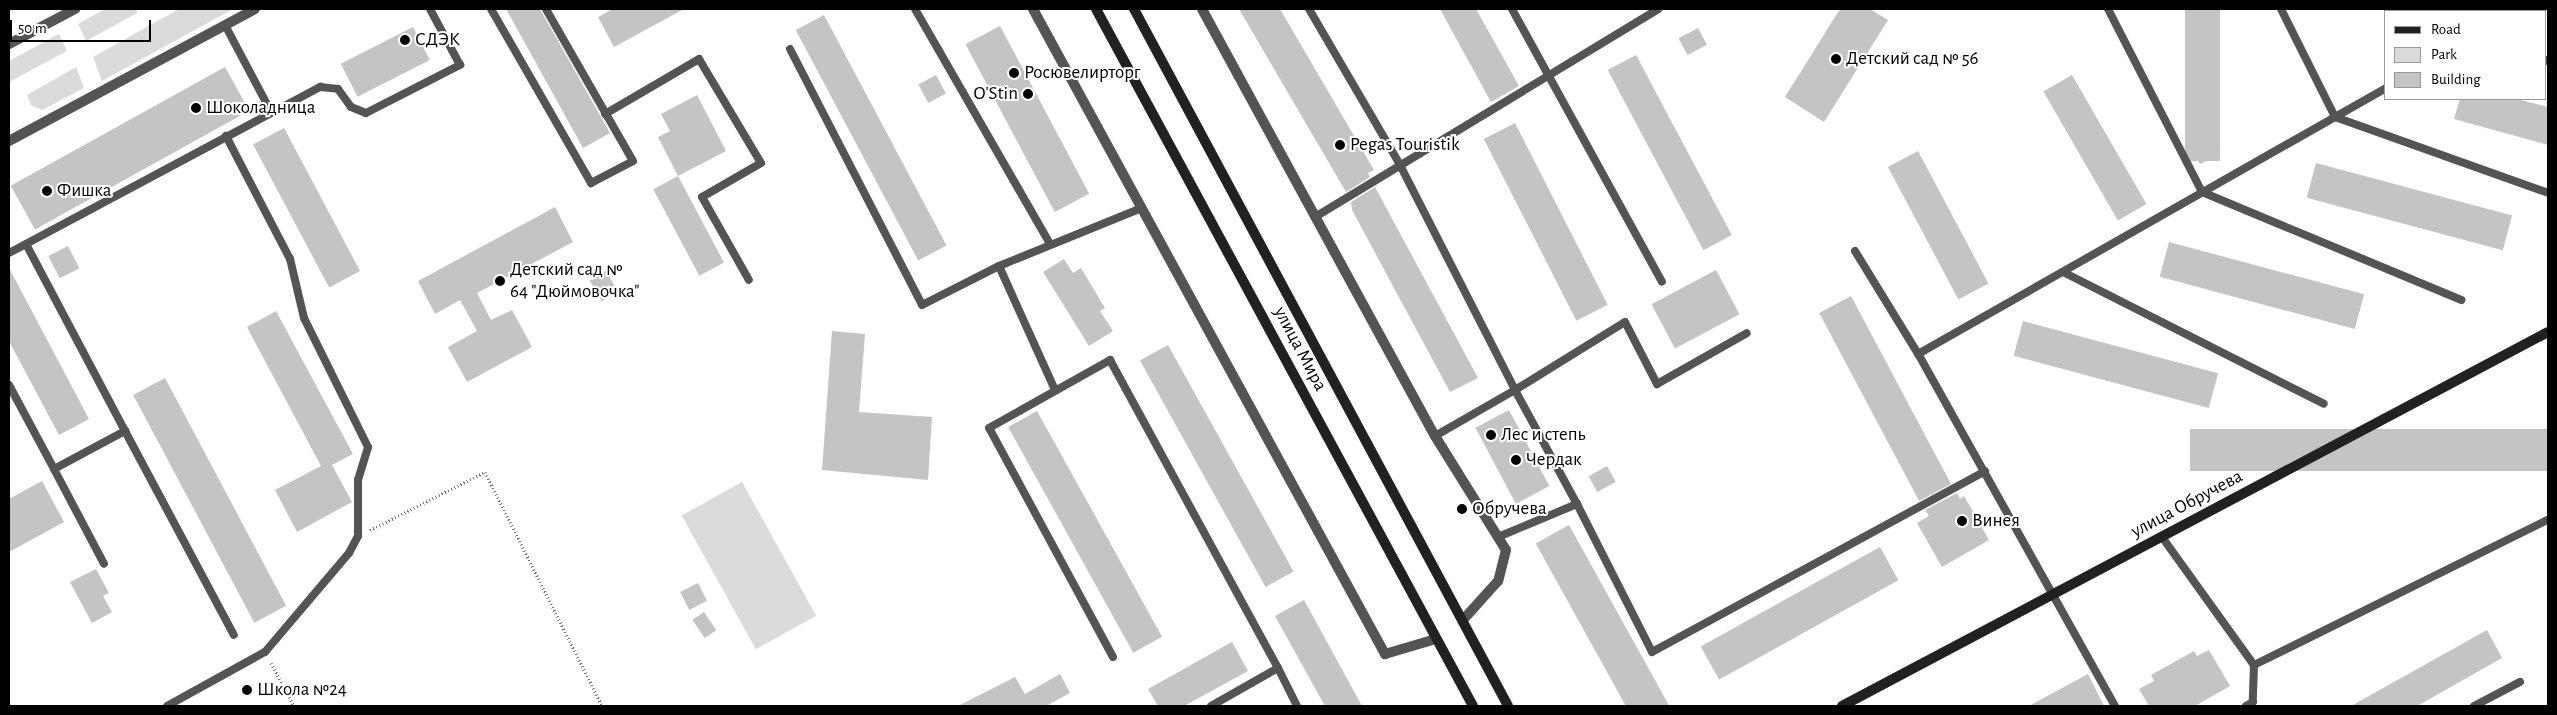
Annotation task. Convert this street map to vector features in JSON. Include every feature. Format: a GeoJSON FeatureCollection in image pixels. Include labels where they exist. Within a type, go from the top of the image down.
{"type":"FeatureCollection","features":[{"type":"Feature","properties":{"kind":"main road","name":"улица Мира"},"geometry":{"type":"LineString","coordinates":[[1096,9],[1473,706]]}},
{"type":"Feature","properties":{"kind":"main road","name":"улица Мира"},"geometry":{"type":"LineString","coordinates":[[1134,9],[1508,706]]}},
{"type":"Feature","properties":{"kind":"main road","name":"улица Обручева"},"geometry":{"type":"LineString","coordinates":[[1842,706],[2548,332]]}},
{"type":"Feature","properties":{"kind":"street"},"geometry":{"type":"LineString","coordinates":[[9,44],[75,9]]}},
{"type":"Feature","properties":{"kind":"street"},"geometry":{"type":"LineString","coordinates":[[9,141],[255,9]]}},
{"type":"Feature","properties":{"kind":"street"},"geometry":{"type":"LineString","coordinates":[[1033,9],[1385,654],[1436,638]]}},
{"type":"Feature","properties":{"kind":"street"},"geometry":{"type":"LineString","coordinates":[[1203,9],[1435,436],[1506,550],[1498,581],[1463,620]]}},
{"type":"Feature","properties":{"kind":"lane"},"geometry":{"type":"LineString","coordinates":[[9,253],[271,112],[327,85],[343,93],[356,110],[374,111],[460,65],[430,9]]}},
{"type":"Feature","properties":{"kind":"lane"},"geometry":{"type":"LineString","coordinates":[[490,9],[591,182],[633,161],[604,114],[546,9]]}},
{"type":"Feature","properties":{"kind":"lane"},"geometry":{"type":"LineString","coordinates":[[914,9],[1050,244]]}},
{"type":"Feature","properties":{"kind":"lane"},"geometry":{"type":"LineString","coordinates":[[1309,9],[1400,165],[1652,652],[1985,471]]}},
{"type":"Feature","properties":{"kind":"lane"},"geometry":{"type":"LineString","coordinates":[[1512,9],[1662,282]]}},
{"type":"Feature","properties":{"kind":"lane"},"geometry":{"type":"LineString","coordinates":[[1315,217],[1658,9]]}},
{"type":"Feature","properties":{"kind":"lane"},"geometry":{"type":"LineString","coordinates":[[2108,9],[2202,192],[2461,300]]}},
{"type":"Feature","properties":{"kind":"lane"},"geometry":{"type":"LineString","coordinates":[[2281,9],[2334,117],[2548,193]]}},
{"type":"Feature","properties":{"kind":"lane"},"geometry":{"type":"LineString","coordinates":[[224,25],[271,112]]}},
{"type":"Feature","properties":{"kind":"lane"},"geometry":{"type":"LineString","coordinates":[[790,49],[922,305],[999,266],[1142,208]]}},
{"type":"Feature","properties":{"kind":"lane"},"geometry":{"type":"LineString","coordinates":[[604,114],[699,58],[760,163],[702,197],[749,280]]}},
{"type":"Feature","properties":{"kind":"lane"},"geometry":{"type":"LineString","coordinates":[[1918,354],[2384,89]]}},
{"type":"Feature","properties":{"kind":"lane"},"geometry":{"type":"LineString","coordinates":[[167,706],[265,652],[358,536],[358,480],[367,453],[366,436],[307,325],[292,264],[226,136]]}},
{"type":"Feature","properties":{"kind":"lane"},"geometry":{"type":"LineString","coordinates":[[26,244],[234,635]]}},
{"type":"Feature","properties":{"kind":"lane"},"geometry":{"type":"LineString","coordinates":[[1855,251],[1918,354],[1985,471],[2115,706]]}},
{"type":"Feature","properties":{"kind":"lane"},"geometry":{"type":"LineString","coordinates":[[999,266],[1055,390]]}},
{"type":"Feature","properties":{"kind":"lane"},"geometry":{"type":"LineString","coordinates":[[2063,272],[2324,404]]}},
{"type":"Feature","properties":{"kind":"lane"},"geometry":{"type":"LineString","coordinates":[[1435,436],[1515,390],[1625,322],[1657,384],[1747,333]]}},
{"type":"Feature","properties":{"kind":"lane"},"geometry":{"type":"LineString","coordinates":[[1113,657],[989,428],[1110,360],[1297,706]]}},
{"type":"Feature","properties":{"kind":"lane"},"geometry":{"type":"LineString","coordinates":[[9,385],[104,564]]}},
{"type":"Feature","properties":{"kind":"lane"},"geometry":{"type":"LineString","coordinates":[[54,470],[125,431]]}},
{"type":"Feature","properties":{"kind":"lane"},"geometry":{"type":"LineString","coordinates":[[1498,537],[1577,504]]}},
{"type":"Feature","properties":{"kind":"lane"},"geometry":{"type":"LineString","coordinates":[[2254,665],[2548,520]]}},
{"type":"Feature","properties":{"kind":"lane"},"geometry":{"type":"LineString","coordinates":[[2162,537],[2254,665],[2251,705]]}},
{"type":"Feature","properties":{"kind":"lane"},"geometry":{"type":"LineString","coordinates":[[1211,706],[1278,668]]}},
{"type":"Feature","properties":{"kind":"lane"},"geometry":{"type":"LineString","coordinates":[[2474,706],[2520,682]]}},
{"type":"Feature","properties":{"kind":"path"},"geometry":{"type":"LineString","coordinates":[[358,536],[485,472],[602,706]]}},
{"type":"Feature","properties":{"kind":"green space"},"geometry":{"type":"Polygon","coordinates":[[[105,9],[137,9],[137,13],[86,41],[78,24],[105,9]]]}},
{"type":"Feature","properties":{"kind":"green space"},"geometry":{"type":"Polygon","coordinates":[[[179,9],[233,9],[102,81],[93,57],[179,9]]]}},
{"type":"Feature","properties":{"kind":"green space"},"geometry":{"type":"Polygon","coordinates":[[[59,34],[67,51],[9,82],[9,61],[59,34]]]}},
{"type":"Feature","properties":{"kind":"green space"},"geometry":{"type":"Polygon","coordinates":[[[76,67],[84,88],[42,110],[31,105],[27,95],[76,67]]]}},
{"type":"Feature","properties":{"kind":"green space"},"geometry":{"type":"Polygon","coordinates":[[[742,482],[816,616],[756,649],[682,515],[742,482]]]}},
{"type":"Feature","properties":{"kind":"building"},"geometry":{"type":"Polygon","coordinates":[[[506,9],[540,9],[610,133],[583,148],[506,9]]]}},
{"type":"Feature","properties":{"kind":"building"},"geometry":{"type":"Polygon","coordinates":[[[613,9],[684,9],[614,47],[598,17],[613,9]]]}},
{"type":"Feature","properties":{"kind":"building"},"geometry":{"type":"Polygon","coordinates":[[[1239,9],[1280,9],[1374,170],[1368,173],[1370,177],[1346,192],[1239,9]]]}},
{"type":"Feature","properties":{"kind":"building"},"geometry":{"type":"Polygon","coordinates":[[[1440,9],[1476,9],[1519,86],[1491,102],[1440,9]]]}},
{"type":"Feature","properties":{"kind":"building","name":"Детский сад № 56"},"geometry":{"type":"Polygon","coordinates":[[[1840,9],[1870,9],[1888,20],[1824,122],[1785,97],[1840,9]]]}},
{"type":"Feature","properties":{"kind":"building"},"geometry":{"type":"Polygon","coordinates":[[[2185,9],[2220,9],[2220,161],[2185,161],[2185,9]]]}},
{"type":"Feature","properties":{"kind":"building"},"geometry":{"type":"Polygon","coordinates":[[[824,15],[947,245],[918,260],[796,30],[824,15]]]}},
{"type":"Feature","properties":{"kind":"building"},"geometry":{"type":"Polygon","coordinates":[[[1000,26],[1089,194],[1055,212],[966,44],[1000,26]]]}},
{"type":"Feature","properties":{"kind":"building"},"geometry":{"type":"Polygon","coordinates":[[[413,27],[430,60],[358,97],[341,64],[413,27]]]}},
{"type":"Feature","properties":{"kind":"building"},"geometry":{"type":"Polygon","coordinates":[[[1698,28],[1707,45],[1687,55],[1679,38],[1698,28]]]}},
{"type":"Feature","properties":{"kind":"building"},"geometry":{"type":"Polygon","coordinates":[[[1636,55],[1732,235],[1704,250],[1608,70],[1636,55]]]}},
{"type":"Feature","properties":{"kind":"building"},"geometry":{"type":"Polygon","coordinates":[[[225,67],[249,111],[35,230],[11,186],[225,67]]]}},
{"type":"Feature","properties":{"kind":"building"},"geometry":{"type":"Polygon","coordinates":[[[936,75],[946,94],[928,103],[918,84],[936,75]]]}},
{"type":"Feature","properties":{"kind":"building"},"geometry":{"type":"Polygon","coordinates":[[[2072,75],[2146,204],[2118,221],[2043,92],[2072,75]]]}},
{"type":"Feature","properties":{"kind":"building"},"geometry":{"type":"Polygon","coordinates":[[[697,95],[726,151],[678,176],[658,137],[670,131],[661,114],[697,95]]]}},
{"type":"Feature","properties":{"kind":"building"},"geometry":{"type":"Polygon","coordinates":[[[2460,100],[2521,100],[2548,107],[2548,145],[2454,119],[2460,100]]]}},
{"type":"Feature","properties":{"kind":"building"},"geometry":{"type":"Polygon","coordinates":[[[1515,123],[1608,305],[1576,321],[1484,139],[1515,123]]]}},
{"type":"Feature","properties":{"kind":"building"},"geometry":{"type":"Polygon","coordinates":[[[284,128],[360,271],[329,287],[253,144],[284,128]]]}},
{"type":"Feature","properties":{"kind":"building"},"geometry":{"type":"Polygon","coordinates":[[[2209,133],[2220,153],[2200,164],[2189,144],[2209,133]]]}},
{"type":"Feature","properties":{"kind":"building"},"geometry":{"type":"Polygon","coordinates":[[[1918,151],[1988,283],[1958,299],[1888,167],[1918,151]]]}},
{"type":"Feature","properties":{"kind":"building"},"geometry":{"type":"Polygon","coordinates":[[[2316,163],[2512,216],[2503,250],[2307,198],[2316,163]]]}},
{"type":"Feature","properties":{"kind":"building"},"geometry":{"type":"Polygon","coordinates":[[[678,176],[724,263],[699,276],[653,189],[678,176]]]}},
{"type":"Feature","properties":{"kind":"building"},"geometry":{"type":"Polygon","coordinates":[[[1375,187],[1478,378],[1450,392],[1352,210],[1351,202],[1375,187]]]}},
{"type":"Feature","properties":{"kind":"building"},"geometry":{"type":"Polygon","coordinates":[[[555,207],[573,242],[477,293],[491,320],[512,310],[532,347],[467,382],[448,347],[477,331],[460,300],[435,314],[418,281],[555,207]]]}},
{"type":"Feature","properties":{"kind":"building"},"geometry":{"type":"Polygon","coordinates":[[[2169,242],[2364,294],[2355,329],[2160,277],[2169,242]]]}},
{"type":"Feature","properties":{"kind":"building"},"geometry":{"type":"Polygon","coordinates":[[[68,246],[79,268],[60,278],[48,256],[68,246]]]}},
{"type":"Feature","properties":{"kind":"building"},"geometry":{"type":"Polygon","coordinates":[[[1064,259],[1073,273],[1081,268],[1105,308],[1100,311],[1113,331],[1089,346],[1043,272],[1064,259]]]}},
{"type":"Feature","properties":{"kind":"building"},"geometry":{"type":"Polygon","coordinates":[[[9,268],[89,419],[59,435],[9,341],[9,268]]]}},
{"type":"Feature","properties":{"kind":"building"},"geometry":{"type":"Polygon","coordinates":[[[1716,270],[1739,314],[1675,348],[1652,304],[1716,270]]]}},
{"type":"Feature","properties":{"kind":"building"},"geometry":{"type":"Polygon","coordinates":[[[606,271],[618,292],[602,301],[590,280],[606,271]]]}},
{"type":"Feature","properties":{"kind":"building"},"geometry":{"type":"Polygon","coordinates":[[[1851,296],[1951,484],[1919,501],[1819,313],[1851,296]]]}},
{"type":"Feature","properties":{"kind":"building"},"geometry":{"type":"Polygon","coordinates":[[[276,311],[353,454],[332,465],[352,502],[297,532],[275,490],[321,466],[247,327],[276,311]]]}},
{"type":"Feature","properties":{"kind":"building"},"geometry":{"type":"Polygon","coordinates":[[[2023,321],[2218,373],[2209,408],[2014,356],[2023,321]]]}},
{"type":"Feature","properties":{"kind":"building"},"geometry":{"type":"Polygon","coordinates":[[[832,331],[865,334],[859,412],[932,417],[928,480],[822,470],[832,331]]]}},
{"type":"Feature","properties":{"kind":"building"},"geometry":{"type":"Polygon","coordinates":[[[1168,345],[1294,572],[1266,587],[1140,361],[1168,345]]]}},
{"type":"Feature","properties":{"kind":"building"},"geometry":{"type":"Polygon","coordinates":[[[165,378],[286,606],[254,623],[133,395],[165,378]]]}},
{"type":"Feature","properties":{"kind":"building"},"geometry":{"type":"Polygon","coordinates":[[[1509,410],[1549,486],[1516,504],[1475,428],[1509,410]]]}},
{"type":"Feature","properties":{"kind":"building"},"geometry":{"type":"Polygon","coordinates":[[[1037,411],[1162,637],[1133,653],[1008,427],[1037,411]]]}},
{"type":"Feature","properties":{"kind":"building"},"geometry":{"type":"Polygon","coordinates":[[[2190,429],[2548,429],[2548,471],[2190,471],[2190,429]]]}},
{"type":"Feature","properties":{"kind":"building"},"geometry":{"type":"Polygon","coordinates":[[[1607,466],[1616,482],[1597,492],[1589,476],[1607,466]]]}},
{"type":"Feature","properties":{"kind":"building"},"geometry":{"type":"Polygon","coordinates":[[[42,481],[64,522],[9,552],[9,499],[42,481]]]}},
{"type":"Feature","properties":{"kind":"building"},"geometry":{"type":"Polygon","coordinates":[[[1957,493],[1960,499],[1964,496],[1989,540],[1942,567],[1917,523],[1929,516],[1925,510],[1957,493]]]}},
{"type":"Feature","properties":{"kind":"building"},"geometry":{"type":"Polygon","coordinates":[[[1569,525],[1669,705],[1626,706],[1536,543],[1569,525]]]}},
{"type":"Feature","properties":{"kind":"building"},"geometry":{"type":"Polygon","coordinates":[[[1880,547],[1898,580],[1719,680],[1701,646],[1880,547]]]}},
{"type":"Feature","properties":{"kind":"building"},"geometry":{"type":"Polygon","coordinates":[[[96,569],[109,593],[103,596],[112,612],[92,623],[70,582],[96,569]]]}},
{"type":"Feature","properties":{"kind":"building"},"geometry":{"type":"Polygon","coordinates":[[[698,583],[707,601],[689,610],[680,592],[698,583]]]}},
{"type":"Feature","properties":{"kind":"building"},"geometry":{"type":"Polygon","coordinates":[[[1304,600],[1362,706],[1325,706],[1275,616],[1304,600]]]}},
{"type":"Feature","properties":{"kind":"building"},"geometry":{"type":"Polygon","coordinates":[[[704,612],[716,630],[705,638],[692,620],[704,612]]]}},
{"type":"Feature","properties":{"kind":"building"},"geometry":{"type":"Polygon","coordinates":[[[2487,630],[2502,658],[2417,706],[2351,706],[2487,630]]]}},
{"type":"Feature","properties":{"kind":"building"},"geometry":{"type":"Polygon","coordinates":[[[1232,642],[1248,671],[1184,706],[1158,706],[1148,689],[1232,642]]]}},
{"type":"Feature","properties":{"kind":"building"},"geometry":{"type":"Polygon","coordinates":[[[2209,650],[2230,686],[2195,706],[2149,706],[2139,689],[2154,681],[2151,675],[2194,651],[2197,656],[2209,650]]]}},
{"type":"Feature","properties":{"kind":"building"},"geometry":{"type":"Polygon","coordinates":[[[1060,674],[1070,693],[1046,706],[958,706],[1015,677],[1025,694],[1060,674]]]}},
{"type":"Feature","properties":{"kind":"building"},"geometry":{"type":"Polygon","coordinates":[[[2088,674],[2104,706],[2029,706],[2088,674]]]}},
{"type":"Feature","properties":{"kind":"place","name":"СДЭК"},"geometry":{"type":"Point","coordinates":[405,40]}},
{"type":"Feature","properties":{"kind":"place","name":"Детский сад № 56"},"geometry":{"type":"Point","coordinates":[1836,59]}},
{"type":"Feature","properties":{"kind":"place","name":"Росювелирторг"},"geometry":{"type":"Point","coordinates":[1014,73]}},
{"type":"Feature","properties":{"kind":"place","name":"O'Stin"},"geometry":{"type":"Point","coordinates":[1028,94]}},
{"type":"Feature","properties":{"kind":"place","name":"Шоколадница"},"geometry":{"type":"Point","coordinates":[196,108]}},
{"type":"Feature","properties":{"kind":"place","name":"Pegas Touristik"},"geometry":{"type":"Point","coordinates":[1340,145]}},
{"type":"Feature","properties":{"kind":"place","name":"Фишка"},"geometry":{"type":"Point","coordinates":[47,191]}},
{"type":"Feature","properties":{"kind":"place","name":"Детский сад № 64 \"Дюймовочка\""},"geometry":{"type":"Point","coordinates":[500,281]}},
{"type":"Feature","properties":{"kind":"place","name":"Лес и степь"},"geometry":{"type":"Point","coordinates":[1491,435]}},
{"type":"Feature","properties":{"kind":"place","name":"Чердак"},"geometry":{"type":"Point","coordinates":[1516,460]}},
{"type":"Feature","properties":{"kind":"place","name":"Обручева"},"geometry":{"type":"Point","coordinates":[1462,509]}},
{"type":"Feature","properties":{"kind":"place","name":"Винея"},"geometry":{"type":"Point","coordinates":[1962,521]}},
{"type":"Feature","properties":{"kind":"place","name":"Школа №24"},"geometry":{"type":"Point","coordinates":[247,690]}}]}
